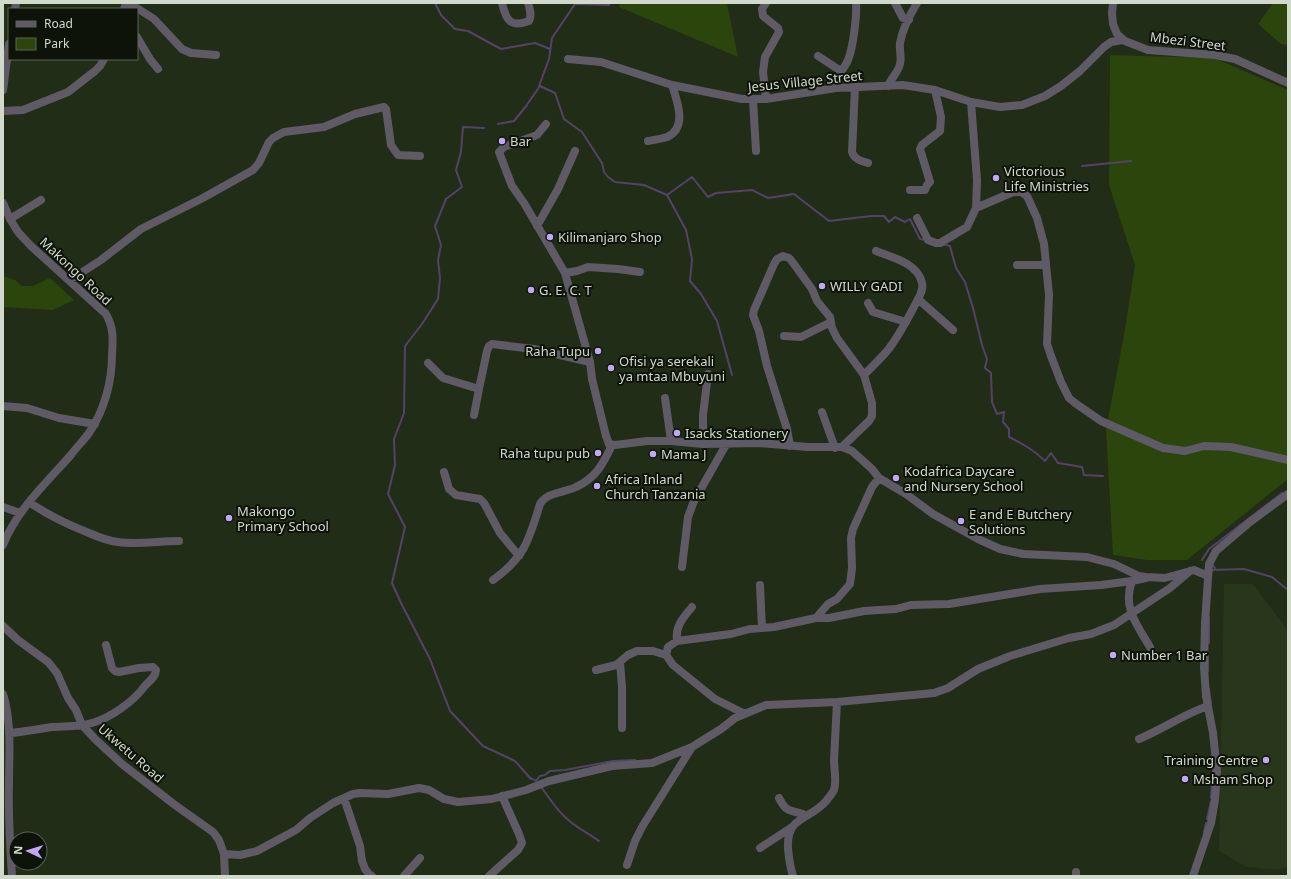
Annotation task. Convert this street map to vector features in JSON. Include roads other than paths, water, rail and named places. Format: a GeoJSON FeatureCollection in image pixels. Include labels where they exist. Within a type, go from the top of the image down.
{"type":"FeatureCollection","features":[{"type":"Feature","properties":{"kind":"street"},"geometry":{"type":"LineString","coordinates":[[502,3],[505,17],[513,23],[529,21],[531,18],[531,10],[528,3]]}},
{"type":"Feature","properties":{"kind":"street"},"geometry":{"type":"LineString","coordinates":[[766,3],[762,9],[763,16],[778,28],[779,32],[765,57],[763,72],[766,99]]}},
{"type":"Feature","properties":{"kind":"street"},"geometry":{"type":"LineString","coordinates":[[836,88],[836,80],[849,56],[856,3]]}},
{"type":"Feature","properties":{"kind":"street"},"geometry":{"type":"LineString","coordinates":[[895,3],[903,18],[909,20]]}},
{"type":"Feature","properties":{"kind":"street"},"geometry":{"type":"LineString","coordinates":[[888,86],[898,70],[900,64],[900,43],[905,26],[917,3]]}},
{"type":"Feature","properties":{"kind":"street"},"geometry":{"type":"LineString","coordinates":[[1113,3],[1113,24],[1116,34],[1122,40]]}},
{"type":"Feature","properties":{"kind":"street"},"geometry":{"type":"LineString","coordinates":[[138,9],[154,19],[182,50],[191,53],[216,55]]}},
{"type":"Feature","properties":{"kind":"street"},"geometry":{"type":"LineString","coordinates":[[138,39],[158,69]]}},
{"type":"Feature","properties":{"kind":"street","name":"Jesus Village Street"},"geometry":{"type":"LineString","coordinates":[[568,58],[601,62],[672,85],[753,100],[836,88],[903,85],[935,90],[971,102],[1000,107],[1013,107],[1045,96],[1080,71],[1104,47],[1111,42],[1122,40]]}},
{"type":"Feature","properties":{"kind":"street","name":"Mbezi Street"},"geometry":{"type":"LineString","coordinates":[[1122,40],[1148,50],[1215,55],[1234,59],[1288,83]]}},
{"type":"Feature","properties":{"kind":"street"},"geometry":{"type":"LineString","coordinates":[[3,90],[8,52]]}},
{"type":"Feature","properties":{"kind":"street"},"geometry":{"type":"LineString","coordinates":[[818,56],[842,70]]}},
{"type":"Feature","properties":{"kind":"street"},"geometry":{"type":"LineString","coordinates":[[3,111],[23,110],[68,92],[100,66],[103,60]]}},
{"type":"Feature","properties":{"kind":"street"},"geometry":{"type":"LineString","coordinates":[[648,141],[668,137],[678,126],[680,119],[679,108],[672,85]]}},
{"type":"Feature","properties":{"kind":"street"},"geometry":{"type":"LineString","coordinates":[[854,87],[852,152],[853,155],[859,160],[868,163]]}},
{"type":"Feature","properties":{"kind":"street"},"geometry":{"type":"LineString","coordinates":[[910,190],[925,190],[926,185],[930,182],[920,149],[922,145],[938,134],[941,129],[941,117],[935,90]]}},
{"type":"Feature","properties":{"kind":"street"},"geometry":{"type":"LineString","coordinates":[[753,100],[756,151]]}},
{"type":"Feature","properties":{"kind":"street"},"geometry":{"type":"LineString","coordinates":[[917,218],[928,240],[940,243],[967,227],[976,208],[977,180],[971,102]]}},
{"type":"Feature","properties":{"kind":"street"},"geometry":{"type":"LineString","coordinates":[[70,280],[102,260],[141,229],[202,199],[253,170],[259,163],[269,142],[284,132],[324,127],[355,114],[384,107],[386,109],[391,145],[394,150],[398,155],[402,156],[420,156]]}},
{"type":"Feature","properties":{"kind":"street"},"geometry":{"type":"LineString","coordinates":[[546,124],[537,135],[504,147],[498,152],[512,186],[524,203],[565,273],[590,362],[592,380],[608,442],[612,445],[647,441],[671,441],[703,444],[758,443],[790,446],[839,447],[852,451],[872,469],[879,478],[945,520],[1000,549],[1023,554],[1087,557],[1114,564],[1146,578]]}},
{"type":"Feature","properties":{"kind":"street"},"geometry":{"type":"LineString","coordinates":[[537,226],[558,189],[575,150]]}},
{"type":"Feature","properties":{"kind":"street"},"geometry":{"type":"LineString","coordinates":[[976,208],[1013,192],[1021,192],[1027,196],[1044,244],[1049,295],[1047,344],[1050,356],[1061,382],[1069,398],[1075,403],[1101,421],[1163,448],[1185,451],[1204,446],[1231,447],[1288,460]]}},
{"type":"Feature","properties":{"kind":"street"},"geometry":{"type":"LineString","coordinates":[[10,219],[41,200]]}},
{"type":"Feature","properties":{"kind":"street","name":"Makongo Road"},"geometry":{"type":"LineString","coordinates":[[3,203],[18,232],[31,246],[106,314],[111,323],[112,330],[111,372],[100,414],[95,424],[20,513],[3,546]]}},
{"type":"Feature","properties":{"kind":"street"},"geometry":{"type":"LineString","coordinates":[[864,375],[888,350],[906,322],[918,299],[922,284],[917,273],[912,268],[899,260],[876,251]]}},
{"type":"Feature","properties":{"kind":"street"},"geometry":{"type":"LineString","coordinates":[[790,446],[787,429],[772,386],[754,315],[754,310],[777,259],[783,256],[791,260],[812,289],[817,301],[830,317],[834,333],[837,338],[864,375],[872,403],[872,416],[869,421],[839,447]]}},
{"type":"Feature","properties":{"kind":"street"},"geometry":{"type":"LineString","coordinates":[[1017,265],[1046,265]]}},
{"type":"Feature","properties":{"kind":"street"},"geometry":{"type":"LineString","coordinates":[[565,273],[578,271],[588,267],[640,272]]}},
{"type":"Feature","properties":{"kind":"street"},"geometry":{"type":"LineString","coordinates":[[918,299],[953,330]]}},
{"type":"Feature","properties":{"kind":"street"},"geometry":{"type":"LineString","coordinates":[[868,303],[873,312],[906,322]]}},
{"type":"Feature","properties":{"kind":"street"},"geometry":{"type":"LineString","coordinates":[[784,336],[801,337],[831,322]]}},
{"type":"Feature","properties":{"kind":"street"},"geometry":{"type":"LineString","coordinates":[[474,416],[487,351],[489,346],[492,344],[534,348],[590,362]]}},
{"type":"Feature","properties":{"kind":"street"},"geometry":{"type":"LineString","coordinates":[[428,363],[443,378],[479,388]]}},
{"type":"Feature","properties":{"kind":"street"},"geometry":{"type":"LineString","coordinates":[[703,444],[703,415],[708,374]]}},
{"type":"Feature","properties":{"kind":"street"},"geometry":{"type":"LineString","coordinates":[[666,398],[671,441]]}},
{"type":"Feature","properties":{"kind":"street"},"geometry":{"type":"LineString","coordinates":[[3,406],[27,408],[59,418],[95,424]]}},
{"type":"Feature","properties":{"kind":"street"},"geometry":{"type":"LineString","coordinates":[[822,412],[839,447]]}},
{"type":"Feature","properties":{"kind":"street"},"geometry":{"type":"LineString","coordinates":[[682,567],[688,518],[694,501],[727,444]]}},
{"type":"Feature","properties":{"kind":"street"},"geometry":{"type":"LineString","coordinates":[[494,580],[509,568],[527,543],[543,499],[574,488],[589,479],[602,466],[612,445]]}},
{"type":"Feature","properties":{"kind":"street"},"geometry":{"type":"LineString","coordinates":[[444,472],[449,489],[456,495],[480,499],[484,503],[506,542],[518,556]]}},
{"type":"Feature","properties":{"kind":"street"},"geometry":{"type":"LineString","coordinates":[[816,618],[828,604],[837,599],[850,584],[852,568],[851,538],[853,529],[872,487],[879,478]]}},
{"type":"Feature","properties":{"kind":"street"},"geometry":{"type":"LineString","coordinates":[[1193,876],[1211,823],[1215,800],[1217,771],[1214,733],[1208,706],[1204,666],[1209,564],[1216,551],[1250,522],[1288,494]]}},
{"type":"Feature","properties":{"kind":"street"},"geometry":{"type":"LineString","coordinates":[[29,502],[64,524],[106,539],[118,542],[133,543],[179,541]]}},
{"type":"Feature","properties":{"kind":"street"},"geometry":{"type":"LineString","coordinates":[[3,507],[20,513]]}},
{"type":"Feature","properties":{"kind":"street"},"geometry":{"type":"LineString","coordinates":[[224,854],[240,855],[257,851],[296,830],[318,812],[333,803],[354,794],[388,794],[419,788],[429,790],[444,799],[458,802],[492,799],[612,766],[652,763],[692,747],[721,729],[735,718],[766,705],[837,702],[934,693],[948,688],[991,663],[1069,638],[1091,634],[1114,624],[1132,614],[1170,588],[1190,571]]}},
{"type":"Feature","properties":{"kind":"street"},"geometry":{"type":"LineString","coordinates":[[666,655],[668,647],[677,641],[731,634],[750,629],[774,627],[816,618],[829,618],[864,611],[896,609],[911,605],[949,604],[1040,590],[1079,588],[1146,578],[1165,578],[1190,571],[1197,571],[1208,576]]}},
{"type":"Feature","properties":{"kind":"street"},"geometry":{"type":"LineString","coordinates":[[1132,581],[1128,597],[1132,614],[1150,647]]}},
{"type":"Feature","properties":{"kind":"street"},"geometry":{"type":"LineString","coordinates":[[760,585],[762,628]]}},
{"type":"Feature","properties":{"kind":"street"},"geometry":{"type":"LineString","coordinates":[[677,641],[677,628],[679,623],[692,607]]}},
{"type":"Feature","properties":{"kind":"street","name":"Ukwetu Road"},"geometry":{"type":"LineString","coordinates":[[3,626],[18,640],[48,662],[57,673],[82,725],[96,740],[122,764],[213,832],[219,840],[224,854],[225,876]]}},
{"type":"Feature","properties":{"kind":"street"},"geometry":{"type":"LineString","coordinates":[[9,733],[50,727],[91,724],[131,701],[139,694],[156,673],[156,670],[153,668],[139,668],[119,672],[115,671],[112,668],[106,645]]}},
{"type":"Feature","properties":{"kind":"street"},"geometry":{"type":"LineString","coordinates":[[596,670],[616,665],[628,655],[637,651],[658,651],[666,655],[673,665],[715,699],[745,714]]}},
{"type":"Feature","properties":{"kind":"street"},"geometry":{"type":"LineString","coordinates":[[620,662],[622,687],[622,728]]}},
{"type":"Feature","properties":{"kind":"street"},"geometry":{"type":"LineString","coordinates":[[3,694],[9,733],[8,825],[12,876]]}},
{"type":"Feature","properties":{"kind":"street"},"geometry":{"type":"LineString","coordinates":[[760,848],[804,816],[820,807],[833,792],[835,785],[834,760],[837,702]]}},
{"type":"Feature","properties":{"kind":"street"},"geometry":{"type":"LineString","coordinates":[[1139,739],[1166,727],[1173,720],[1194,710],[1208,706]]}},
{"type":"Feature","properties":{"kind":"street"},"geometry":{"type":"LineString","coordinates":[[627,865],[635,840],[642,827],[692,747]]}},
{"type":"Feature","properties":{"kind":"street"},"geometry":{"type":"LineString","coordinates":[[489,876],[518,850],[522,843],[502,796]]}},
{"type":"Feature","properties":{"kind":"street"},"geometry":{"type":"LineString","coordinates":[[344,798],[360,846],[364,865],[369,874],[372,876]]}},
{"type":"Feature","properties":{"kind":"street"},"geometry":{"type":"LineString","coordinates":[[779,798],[786,809],[803,814],[804,816]]}},
{"type":"Feature","properties":{"kind":"street"},"geometry":{"type":"LineString","coordinates":[[792,826],[788,846],[789,861],[793,876]]}},
{"type":"Feature","properties":{"kind":"street"},"geometry":{"type":"LineString","coordinates":[[404,876],[420,858]]}},
{"type":"Feature","properties":{"kind":"waterway"},"geometry":{"type":"LineString","coordinates":[[435,3],[441,15],[455,29],[468,31],[501,49],[535,43],[550,49]]}},
{"type":"Feature","properties":{"kind":"waterway"},"geometry":{"type":"LineString","coordinates":[[539,86],[549,59],[552,38],[575,4],[609,5],[610,3]]}},
{"type":"Feature","properties":{"kind":"waterway"},"geometry":{"type":"LineString","coordinates":[[526,106],[540,86],[555,93],[564,119],[582,132],[602,163],[604,172],[615,182],[644,185],[667,195],[692,177],[708,197],[716,193],[752,190],[768,198],[794,194],[829,221],[871,216],[884,216],[889,222],[895,217],[905,222],[910,219],[920,239],[925,240]]}},
{"type":"Feature","properties":{"kind":"waterway"},"geometry":{"type":"LineString","coordinates":[[498,124],[514,121],[527,105]]}},
{"type":"Feature","properties":{"kind":"waterway"},"geometry":{"type":"LineString","coordinates":[[484,128],[463,127],[461,152],[456,170],[462,187],[446,199],[435,226],[441,245],[438,260],[440,278],[438,299],[422,324],[405,346],[404,413],[394,439],[395,465],[388,494],[405,527],[392,583],[430,659],[450,711],[483,746],[515,761],[531,779]]}},
{"type":"Feature","properties":{"kind":"waterway"},"geometry":{"type":"LineString","coordinates":[[1082,166],[1131,161]]}},
{"type":"Feature","properties":{"kind":"waterway"},"geometry":{"type":"LineString","coordinates":[[667,195],[686,230],[692,259],[690,281],[701,294],[717,321],[732,375]]}},
{"type":"Feature","properties":{"kind":"waterway"},"geometry":{"type":"LineString","coordinates":[[942,244],[950,246],[956,268],[965,282],[987,359],[985,368],[991,373],[992,402],[997,414],[1004,412],[1003,422],[1009,429],[1009,437],[1028,448],[1045,461],[1051,453],[1058,463],[1082,467],[1084,475],[1103,476]]}},
{"type":"Feature","properties":{"kind":"waterway"},"geometry":{"type":"LineString","coordinates":[[1202,560],[1209,549],[1282,493]]}},
{"type":"Feature","properties":{"kind":"waterway"},"geometry":{"type":"LineString","coordinates":[[1213,565],[1216,570]]}},
{"type":"Feature","properties":{"kind":"waterway"},"geometry":{"type":"LineString","coordinates":[[1211,572],[1212,570],[1244,569],[1272,577],[1288,590]]}},
{"type":"Feature","properties":{"kind":"waterway"},"geometry":{"type":"LineString","coordinates":[[1209,617],[1209,643]]}},
{"type":"Feature","properties":{"kind":"waterway"},"geometry":{"type":"LineString","coordinates":[[1208,655],[1208,671]]}},
{"type":"Feature","properties":{"kind":"waterway"},"geometry":{"type":"LineString","coordinates":[[1209,689],[1211,703]]}},
{"type":"Feature","properties":{"kind":"waterway"},"geometry":{"type":"LineString","coordinates":[[531,778],[536,781],[540,776],[545,775],[550,771],[565,770],[613,761],[635,760]]}},
{"type":"Feature","properties":{"kind":"waterway"},"geometry":{"type":"LineString","coordinates":[[1213,766],[1213,775]]}},
{"type":"Feature","properties":{"kind":"waterway"},"geometry":{"type":"LineString","coordinates":[[1211,798],[1212,778]]}},
{"type":"Feature","properties":{"kind":"waterway"},"geometry":{"type":"LineString","coordinates":[[541,787],[561,814],[577,827],[599,841]]}},
{"type":"Feature","properties":{"kind":"waterway"},"geometry":{"type":"LineString","coordinates":[[1207,819],[1211,801]]}},
{"type":"Feature","properties":{"kind":"waterway"},"geometry":{"type":"LineString","coordinates":[[1204,832],[1206,823]]}},
{"type":"Feature","properties":{"kind":"place","name":"Bar"},"geometry":{"type":"Point","coordinates":[502,141]}},
{"type":"Feature","properties":{"kind":"place","name":"Victorious Life Ministries"},"geometry":{"type":"Point","coordinates":[996,178]}},
{"type":"Feature","properties":{"kind":"place","name":"Kilimanjaro Shop"},"geometry":{"type":"Point","coordinates":[550,237]}},
{"type":"Feature","properties":{"kind":"place","name":"WILLY GADI"},"geometry":{"type":"Point","coordinates":[822,286]}},
{"type":"Feature","properties":{"kind":"place","name":"G. E. C. T"},"geometry":{"type":"Point","coordinates":[531,290]}},
{"type":"Feature","properties":{"kind":"place","name":"Raha Tupu"},"geometry":{"type":"Point","coordinates":[598,351]}},
{"type":"Feature","properties":{"kind":"place","name":"Ofisi ya serekali ya mtaa Mbuyuni"},"geometry":{"type":"Point","coordinates":[611,368]}},
{"type":"Feature","properties":{"kind":"place","name":"Isacks Stationery"},"geometry":{"type":"Point","coordinates":[677,433]}},
{"type":"Feature","properties":{"kind":"place","name":"Raha tupu pub"},"geometry":{"type":"Point","coordinates":[598,453]}},
{"type":"Feature","properties":{"kind":"place","name":"Mama J"},"geometry":{"type":"Point","coordinates":[653,454]}},
{"type":"Feature","properties":{"kind":"place","name":"Kodafrica Daycare and Nursery School"},"geometry":{"type":"Point","coordinates":[896,478]}},
{"type":"Feature","properties":{"kind":"place","name":"Africa Inland Church Tanzania"},"geometry":{"type":"Point","coordinates":[597,486]}},
{"type":"Feature","properties":{"kind":"place","name":"Makongo Primary School"},"geometry":{"type":"Point","coordinates":[229,518]}},
{"type":"Feature","properties":{"kind":"place","name":"E and E Butchery Solutions"},"geometry":{"type":"Point","coordinates":[961,521]}},
{"type":"Feature","properties":{"kind":"place","name":"Number 1 Bar"},"geometry":{"type":"Point","coordinates":[1113,655]}},
{"type":"Feature","properties":{"kind":"place","name":"Training Centre"},"geometry":{"type":"Point","coordinates":[1266,760]}},
{"type":"Feature","properties":{"kind":"place","name":"Msham Shop"},"geometry":{"type":"Point","coordinates":[1185,779]}}]}
